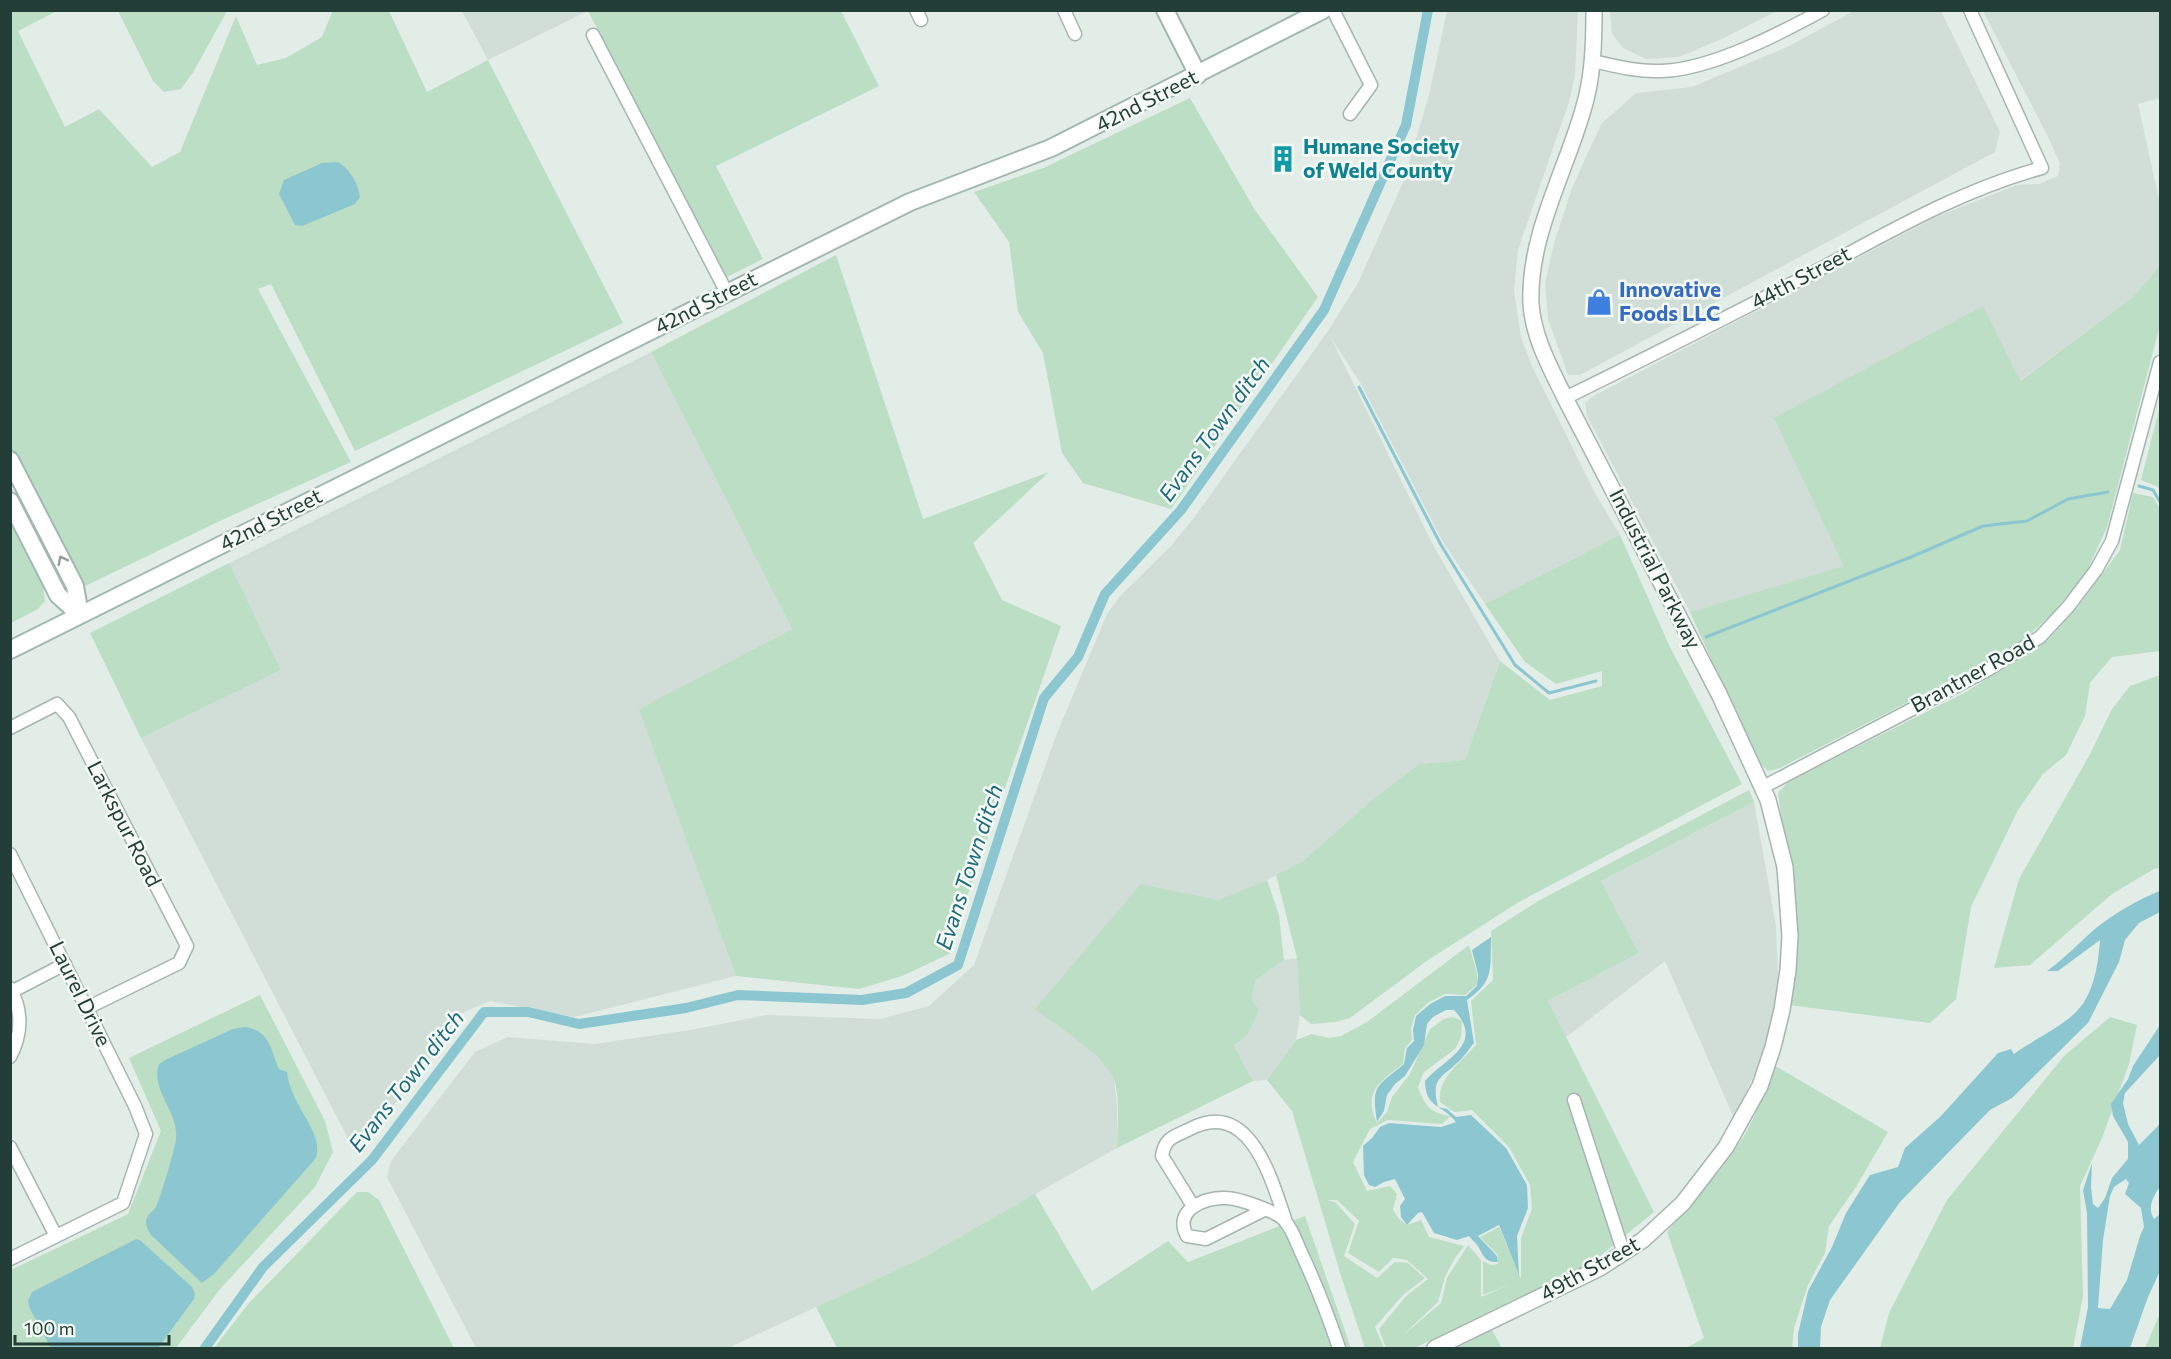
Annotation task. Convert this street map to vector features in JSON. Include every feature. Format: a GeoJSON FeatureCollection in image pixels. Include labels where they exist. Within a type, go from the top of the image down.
{"type":"FeatureCollection","features":[{"type":"Feature","properties":{"kind":"main road"},"geometry":{"type":"LineString","coordinates":[[1165,10],[1198,75]]}},
{"type":"Feature","properties":{"kind":"main road","name":"42nd Street"},"geometry":{"type":"LineString","coordinates":[[10,650],[910,202],[1051,148],[1323,10]]}},
{"type":"Feature","properties":{"kind":"main road"},"geometry":{"type":"LineString","coordinates":[[10,460],[87,612]]}},
{"type":"Feature","properties":{"kind":"main road"},"geometry":{"type":"LineString","coordinates":[[10,501],[58,595],[87,612]]}},
{"type":"Feature","properties":{"kind":"street"},"geometry":{"type":"LineString","coordinates":[[1064,10],[1075,34]]}},
{"type":"Feature","properties":{"kind":"street"},"geometry":{"type":"LineString","coordinates":[[1334,10],[1371,85],[1350,114]]}},
{"type":"Feature","properties":{"kind":"street","name":"Industrial Parkway"},"geometry":{"type":"LineString","coordinates":[[1594,10],[1593,61],[1589,88],[1541,236],[1532,281],[1531,304],[1534,326],[1565,398],[1719,694],[1763,787],[1773,817],[1785,867],[1790,936],[1788,970],[1773,1047],[1760,1086],[1738,1127]]}},
{"type":"Feature","properties":{"kind":"street"},"geometry":{"type":"LineString","coordinates":[[1593,61],[1640,70],[1660,71],[1690,67],[1718,59],[1823,10]]}},
{"type":"Feature","properties":{"kind":"street","name":"44th Street"},"geometry":{"type":"LineString","coordinates":[[1565,398],[1673,346],[1927,212],[2024,172],[2042,168],[1970,10]]}},
{"type":"Feature","properties":{"kind":"street"},"geometry":{"type":"LineString","coordinates":[[594,35],[727,293]]}},
{"type":"Feature","properties":{"kind":"street","name":"Brantner Road"},"geometry":{"type":"LineString","coordinates":[[1763,787],[2007,659],[2047,630],[2096,570],[2112,541],[2160,362]]}},
{"type":"Feature","properties":{"kind":"street","name":"Larkspur Road"},"geometry":{"type":"LineString","coordinates":[[10,728],[57,704],[69,717],[187,946],[179,963],[87,1008]]}},
{"type":"Feature","properties":{"kind":"street","name":"Laurel Drive"},"geometry":{"type":"LineString","coordinates":[[10,854],[135,1106],[146,1134],[123,1203],[56,1236]]}},
{"type":"Feature","properties":{"kind":"street"},"geometry":{"type":"LineString","coordinates":[[10,1057],[16,1046],[20,1028],[19,1009],[12,989],[65,964]]}},
{"type":"Feature","properties":{"kind":"street"},"geometry":{"type":"LineString","coordinates":[[1574,1100],[1624,1254]]}},
{"type":"Feature","properties":{"kind":"street"},"geometry":{"type":"LineString","coordinates":[[1193,1206],[1162,1156],[1167,1140],[1197,1125],[1217,1122],[1238,1128],[1248,1137],[1271,1179],[1285,1219],[1318,1288],[1339,1348]]}},
{"type":"Feature","properties":{"kind":"street","name":"49th Street"},"geometry":{"type":"LineString","coordinates":[[1435,1348],[1572,1282],[1624,1254],[1683,1203],[1726,1147],[1738,1127]]}},
{"type":"Feature","properties":{"kind":"street"},"geometry":{"type":"LineString","coordinates":[[10,1147],[56,1236],[10,1259]]}},
{"type":"Feature","properties":{"kind":"street"},"geometry":{"type":"LineString","coordinates":[[1264,1210],[1206,1239],[1186,1236],[1181,1226],[1184,1216],[1193,1206],[1216,1198],[1229,1197],[1264,1210],[1285,1219]]}},
{"type":"Feature","properties":{"kind":"shaded area"},"geometry":{"type":"Polygon","coordinates":[[[1610,10],[1777,11],[1724,38],[1679,57],[1646,59],[1623,48],[1612,34],[1610,10]]]}},
{"type":"Feature","properties":{"kind":"shaded area"},"geometry":{"type":"Polygon","coordinates":[[[462,11],[588,11],[488,60],[462,11]]]}},
{"type":"Feature","properties":{"kind":"shaded area"},"geometry":{"type":"Polygon","coordinates":[[[1447,11],[1578,11],[1575,75],[1570,99],[1518,250],[1514,290],[1521,337],[1532,366],[1595,493],[1620,535],[1485,604],[1443,542],[1361,384],[1331,338],[1433,545],[1500,661],[1465,760],[1419,764],[1373,799],[1303,861],[1258,885],[1219,900],[1141,884],[1094,1054],[1107,1067],[1114,1079],[1117,1105],[1117,1148],[924,1257],[728,1348],[476,1348],[387,1177],[391,1161],[475,1052],[508,1037],[594,1044],[691,1030],[767,1015],[880,1019],[929,1006],[974,965],[1057,733],[1107,614],[1121,595],[1170,547],[1196,515],[1328,331],[1358,283],[1404,180],[1429,95],[1447,11]]]}},
{"type":"Feature","properties":{"kind":"shaded area"},"geometry":{"type":"Polygon","coordinates":[[[1854,11],[1941,11],[2000,132],[1995,152],[1580,375],[1568,375],[1548,319],[1545,283],[1554,243],[1572,188],[1601,124],[1636,93],[1692,87],[1787,47],[1854,11]]]}},
{"type":"Feature","properties":{"kind":"shaded area"},"geometry":{"type":"Polygon","coordinates":[[[1983,11],[2160,11],[2160,98],[2138,104],[2160,204],[2160,266],[2133,297],[2019,381],[1982,307],[1775,418],[1845,566],[1690,612],[1587,416],[1585,403],[1590,398],[1936,217],[2017,185],[2039,184],[2058,176],[2060,163],[1983,11]]]}},
{"type":"Feature","properties":{"kind":"shaded area"},"geometry":{"type":"Polygon","coordinates":[[[651,352],[792,629],[640,709],[736,976],[574,1017],[490,1001],[462,1013],[356,1154],[141,738],[281,670],[229,563],[651,352]]]}},
{"type":"Feature","properties":{"kind":"shaded area"},"geometry":{"type":"Polygon","coordinates":[[[1754,802],[1776,926],[1779,1006],[1761,1059],[1734,1118],[1665,961],[1565,1038],[1548,1001],[1639,953],[1601,881],[1754,802]]]}},
{"type":"Feature","properties":{"kind":"shaded area"},"geometry":{"type":"Polygon","coordinates":[[[1297,958],[1300,1015],[1296,1040],[1267,1080],[1253,1081],[1234,1046],[1249,1033],[1258,1009],[1251,997],[1256,980],[1284,960],[1297,958]]]}},
{"type":"Feature","properties":{"kind":"green space"},"geometry":{"type":"Polygon","coordinates":[[[333,10],[389,11],[427,92],[488,60],[623,323],[355,451],[271,284],[258,289],[351,462],[224,519],[79,589],[11,455],[11,11],[57,11],[18,31],[65,127],[99,109],[152,167],[180,152],[236,16],[257,65],[286,58],[322,37],[333,10]]]}},
{"type":"Feature","properties":{"kind":"green space"},"geometry":{"type":"Polygon","coordinates":[[[118,11],[227,11],[194,71],[181,89],[164,92],[153,81],[118,11]]]}},
{"type":"Feature","properties":{"kind":"green space"},"geometry":{"type":"Polygon","coordinates":[[[588,11],[841,11],[879,86],[716,166],[763,259],[725,278],[588,11]]]}},
{"type":"Feature","properties":{"kind":"green space"},"geometry":{"type":"Polygon","coordinates":[[[1190,98],[1255,210],[1318,297],[1171,509],[1083,483],[1062,453],[1043,353],[1018,312],[1009,242],[974,192],[1043,168],[1190,98]]]}},
{"type":"Feature","properties":{"kind":"green space"},"geometry":{"type":"Polygon","coordinates":[[[836,255],[923,519],[1049,472],[973,543],[1002,600],[1061,626],[964,906],[951,953],[902,976],[859,989],[736,976],[639,709],[792,629],[651,352],[836,255]]]}},
{"type":"Feature","properties":{"kind":"green space"},"geometry":{"type":"Polygon","coordinates":[[[2160,266],[2160,325],[2107,527],[2087,571],[2055,611],[2030,634],[2005,652],[1780,768],[1768,771],[1757,761],[1690,612],[1844,566],[1774,418],[1983,306],[2020,381],[2133,297],[2160,266]]]}},
{"type":"Feature","properties":{"kind":"green space"},"geometry":{"type":"Polygon","coordinates":[[[2160,406],[2160,492],[2158,487],[2141,480],[2160,406]]]}},
{"type":"Feature","properties":{"kind":"green space"},"geometry":{"type":"Polygon","coordinates":[[[2133,493],[2153,497],[2160,509],[2160,651],[2112,657],[2090,683],[2085,716],[2066,755],[2043,774],[2018,810],[1971,907],[1956,999],[1930,1023],[1789,1005],[1796,917],[1778,793],[1789,781],[1966,692],[2047,641],[2078,607],[2120,550],[2133,493]]]}},
{"type":"Feature","properties":{"kind":"green space"},"geometry":{"type":"Polygon","coordinates":[[[10,523],[43,587],[45,601],[38,609],[11,623],[10,523]]]}},
{"type":"Feature","properties":{"kind":"green space"},"geometry":{"type":"Polygon","coordinates":[[[1620,535],[1669,645],[1742,784],[1519,902],[1428,960],[1350,1018],[1336,1022],[1311,1024],[1300,1015],[1297,958],[1276,875],[1303,861],[1373,799],[1419,764],[1465,760],[1500,661],[1550,700],[1602,686],[1602,671],[1556,684],[1525,662],[1485,604],[1620,535]]]}},
{"type":"Feature","properties":{"kind":"green space"},"geometry":{"type":"Polygon","coordinates":[[[229,563],[281,670],[141,738],[90,633],[229,563]]]}},
{"type":"Feature","properties":{"kind":"green space"},"geometry":{"type":"Polygon","coordinates":[[[2160,675],[2160,868],[2154,869],[2112,894],[2030,965],[1994,968],[2019,879],[2089,756],[2112,709],[2130,686],[2160,675]]]}},
{"type":"Feature","properties":{"kind":"green space"},"geometry":{"type":"Polygon","coordinates":[[[1749,790],[1754,802],[1601,881],[1639,953],[1548,1001],[1654,1212],[1583,1270],[1414,1348],[1386,1348],[1379,1329],[1407,1295],[1428,1279],[1407,1260],[1393,1258],[1379,1272],[1348,1253],[1359,1221],[1337,1200],[1327,1200],[1335,1202],[1355,1224],[1344,1256],[1377,1278],[1395,1262],[1408,1263],[1425,1278],[1403,1295],[1375,1327],[1384,1348],[1365,1348],[1292,1111],[1267,1080],[1296,1040],[1312,1034],[1328,1038],[1341,1036],[1367,1022],[1469,945],[1477,973],[1477,985],[1465,995],[1445,994],[1429,1002],[1415,1015],[1411,1028],[1412,1040],[1405,1048],[1403,1064],[1376,1088],[1372,1103],[1377,1123],[1387,1112],[1392,1097],[1410,1074],[1430,1029],[1444,1019],[1453,1017],[1462,1021],[1461,1037],[1455,1049],[1424,1072],[1418,1087],[1429,1108],[1451,1116],[1442,1124],[1388,1120],[1370,1129],[1353,1162],[1367,1191],[1390,1186],[1397,1194],[1393,1210],[1399,1219],[1407,1225],[1421,1220],[1429,1237],[1464,1246],[1445,1277],[1438,1302],[1401,1337],[1441,1303],[1447,1278],[1468,1245],[1481,1260],[1481,1297],[1511,1284],[1483,1295],[1483,1261],[1491,1265],[1498,1264],[1498,1255],[1480,1237],[1499,1227],[1521,1279],[1521,1238],[1532,1209],[1530,1185],[1509,1147],[1472,1110],[1454,1112],[1440,1102],[1442,1085],[1446,1078],[1476,1045],[1471,1001],[1493,980],[1491,931],[1540,900],[1749,790]]]}},
{"type":"Feature","properties":{"kind":"green space"},"geometry":{"type":"Polygon","coordinates":[[[1267,880],[1279,915],[1284,960],[1256,980],[1252,999],[1259,1009],[1249,1033],[1234,1046],[1253,1081],[1117,1148],[1118,1102],[1113,1077],[1089,1050],[1035,1009],[1141,884],[1219,900],[1267,880]]]}},
{"type":"Feature","properties":{"kind":"green space"},"geometry":{"type":"Polygon","coordinates":[[[260,995],[325,1121],[333,1152],[315,1187],[220,1289],[176,1348],[14,1348],[11,1341],[11,1270],[128,1214],[161,1131],[129,1058],[260,995]]]}},
{"type":"Feature","properties":{"kind":"green space"},"geometry":{"type":"Polygon","coordinates":[[[2110,1017],[2137,1025],[2129,1064],[2102,1138],[2080,1186],[2083,1296],[2073,1348],[1880,1348],[1889,1313],[1947,1200],[2064,1056],[2110,1017]]]}},
{"type":"Feature","properties":{"kind":"green space"},"geometry":{"type":"Polygon","coordinates":[[[1772,1064],[1888,1132],[1856,1187],[1829,1226],[1825,1253],[1808,1285],[1794,1328],[1792,1348],[1686,1348],[1704,1338],[1667,1232],[1742,1140],[1757,1110],[1772,1064]]]}},
{"type":"Feature","properties":{"kind":"green space"},"geometry":{"type":"Polygon","coordinates":[[[357,1192],[368,1192],[379,1200],[454,1348],[214,1348],[249,1303],[357,1192]]]}},
{"type":"Feature","properties":{"kind":"green space"},"geometry":{"type":"Polygon","coordinates":[[[1035,1194],[1092,1291],[1168,1241],[1188,1262],[1305,1216],[1351,1348],[837,1348],[816,1307],[924,1257],[1035,1194]]]}},
{"type":"Feature","properties":{"kind":"green space"},"geometry":{"type":"Polygon","coordinates":[[[2160,1313],[2160,1348],[2145,1348],[2160,1313]]]}},
{"type":"Feature","properties":{"kind":"green space"},"geometry":{"type":"Polygon","coordinates":[[[1492,1330],[1502,1348],[1455,1348],[1492,1330]]]}},
{"type":"Feature","properties":{"kind":"water"},"geometry":{"type":"Polygon","coordinates":[[[338,162],[353,177],[360,197],[355,204],[302,226],[295,225],[279,194],[284,180],[322,163],[338,162]]]}},
{"type":"Feature","properties":{"kind":"water"},"geometry":{"type":"Polygon","coordinates":[[[2160,891],[2160,912],[2139,923],[2125,940],[2119,962],[2088,1023],[2012,1098],[1990,1110],[1900,1202],[1830,1300],[1821,1327],[1820,1348],[1798,1348],[1798,1334],[1808,1291],[1832,1247],[1846,1213],[1870,1175],[1898,1167],[1905,1148],[1941,1116],[1998,1053],[2011,1049],[2014,1054],[2074,1014],[2081,1007],[2094,980],[2100,940],[2058,971],[2047,971],[2103,922],[2136,902],[2160,891]]]}},
{"type":"Feature","properties":{"kind":"water"},"geometry":{"type":"Polygon","coordinates":[[[1491,937],[1487,980],[1467,1000],[1474,1043],[1439,1080],[1436,1090],[1438,1107],[1428,1096],[1425,1081],[1459,1050],[1464,1042],[1466,1033],[1463,1022],[1454,1010],[1446,1010],[1433,1017],[1427,1024],[1424,1045],[1405,1076],[1387,1095],[1384,1111],[1377,1122],[1376,1093],[1382,1082],[1404,1064],[1407,1048],[1414,1041],[1413,1030],[1416,1016],[1430,1004],[1445,996],[1466,996],[1477,986],[1478,974],[1472,950],[1491,937]]]}},
{"type":"Feature","properties":{"kind":"water"},"geometry":{"type":"Polygon","coordinates":[[[2160,1025],[2160,1055],[2125,1093],[2123,1103],[2128,1124],[2139,1145],[2160,1124],[2160,1187],[2153,1198],[2151,1211],[2154,1219],[2160,1214],[2160,1271],[2130,1348],[2080,1348],[2088,1307],[2087,1213],[2083,1190],[2092,1163],[2093,1204],[2098,1208],[2105,1198],[2112,1178],[2128,1159],[2128,1142],[2113,1116],[2111,1104],[2128,1079],[2133,1066],[2160,1025]],[[2126,1179],[2114,1187],[2110,1196],[2103,1240],[2098,1308],[2110,1309],[2127,1280],[2144,1227],[2141,1208],[2125,1194],[2129,1183],[2126,1179]]]}},
{"type":"Feature","properties":{"kind":"water"},"geometry":{"type":"Polygon","coordinates":[[[245,1027],[260,1032],[268,1042],[279,1069],[287,1072],[295,1099],[313,1132],[317,1149],[316,1158],[215,1273],[202,1283],[151,1235],[146,1225],[146,1220],[158,1202],[176,1139],[176,1129],[161,1092],[157,1074],[159,1064],[167,1059],[233,1029],[245,1027]]]}},
{"type":"Feature","properties":{"kind":"water"},"geometry":{"type":"Polygon","coordinates":[[[1438,1107],[1447,1109],[1456,1117],[1471,1115],[1506,1148],[1527,1185],[1528,1208],[1517,1236],[1519,1275],[1499,1225],[1478,1236],[1497,1256],[1498,1262],[1491,1262],[1484,1257],[1469,1236],[1457,1240],[1434,1233],[1422,1212],[1418,1213],[1407,1225],[1401,1217],[1400,1206],[1405,1199],[1395,1179],[1375,1187],[1369,1185],[1364,1175],[1363,1146],[1380,1127],[1389,1123],[1441,1127],[1456,1122],[1438,1107]]]}},
{"type":"Feature","properties":{"kind":"water"},"geometry":{"type":"Polygon","coordinates":[[[136,1239],[192,1287],[195,1293],[194,1299],[158,1348],[51,1348],[29,1307],[28,1301],[32,1292],[136,1239]]]}},
{"type":"Feature","properties":{"kind":"waterway","name":"Evans Town ditch"},"geometry":{"type":"LineString","coordinates":[[205,1348],[263,1267],[372,1160],[484,1012],[528,1012],[579,1024],[686,1008],[738,995],[862,1000],[906,993],[958,965],[1044,698],[1078,657],[1105,594],[1181,510],[1324,310],[1406,125],[1428,10]]}},
{"type":"Feature","properties":{"kind":"waterway"},"geometry":{"type":"LineString","coordinates":[[1359,387],[1441,545],[1515,665],[1549,693],[1596,681]]}},
{"type":"Feature","properties":{"kind":"waterway"},"geometry":{"type":"LineString","coordinates":[[2139,486],[2153,490],[2160,502]]}},
{"type":"Feature","properties":{"kind":"waterway"},"geometry":{"type":"LineString","coordinates":[[1706,637],[1911,557],[1983,526],[2027,521],[2068,499],[2108,492]]}},
{"type":"Feature","properties":{"kind":"place","name":"Humane Society of Weld County"},"geometry":{"type":"Point","coordinates":[1283,159]}},
{"type":"Feature","properties":{"kind":"place","name":"Innovative Foods LLC"},"geometry":{"type":"Point","coordinates":[1599,302]}}]}
